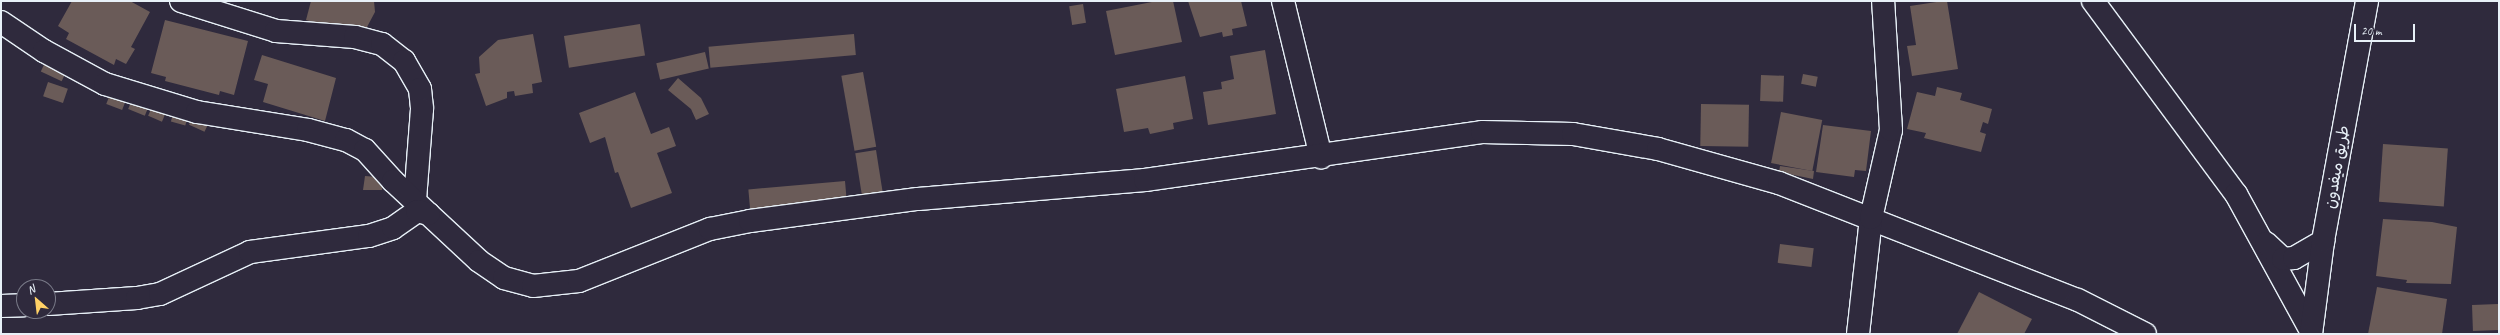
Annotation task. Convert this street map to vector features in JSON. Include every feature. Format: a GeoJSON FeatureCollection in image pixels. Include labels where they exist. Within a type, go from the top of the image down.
{"type":"FeatureCollection","features":[{"type":"Feature","properties":{"kind":"street"},"geometry":{"type":"LineString","coordinates":[[181,1],[276,30],[354,37],[382,44],[404,61],[420,89],[422,109],[422,207]]}},
{"type":"Feature","properties":{"kind":"street"},"geometry":{"type":"LineString","coordinates":[[1283,1],[1322,157]]}},
{"type":"Feature","properties":{"kind":"street"},"geometry":{"type":"LineString","coordinates":[[1858,334],[1871,218],[1891,130],[1883,1]]}},
{"type":"Feature","properties":{"kind":"street"},"geometry":{"type":"LineString","coordinates":[[2092,1],[2211,158],[2260,237],[2311,332]]}},
{"type":"Feature","properties":{"kind":"street","name":"طريق ميفدون"},"geometry":{"type":"LineString","coordinates":[[2311,332],[2323,241],[2367,1]]}},
{"type":"Feature","properties":{"kind":"street"},"geometry":{"type":"LineString","coordinates":[[1,22],[44,51],[105,84],[197,112],[308,130],[346,140],[365,150],[422,207],[479,260],[504,278],[533,286],[579,281],[710,229],[750,221],[918,199],[1145,180],[1322,157],[1393,142],[1482,132],[1573,134],[1666,151],[1779,183],[1871,218],[1991,269],[2078,300],[2146,334]]}},
{"type":"Feature","properties":{"kind":"street"},"geometry":{"type":"LineString","coordinates":[[56,303],[137,298],[160,294],[250,252],[369,236],[393,228],[422,207]]}},
{"type":"Feature","properties":{"kind":"street"},"geometry":{"type":"LineString","coordinates":[[2260,237],[2283,259],[2294,258],[2323,241]]}},
{"type":"Feature","properties":{"kind":"street"},"geometry":{"type":"LineString","coordinates":[[1,306],[16,305]]}},
{"type":"Feature","properties":{"kind":"building"},"geometry":{"type":"Polygon","coordinates":[[[72,1],[130,1],[150,12],[131,47],[135,49],[126,64],[116,59],[114,65],[66,39],[69,33],[58,26],[72,1]]]}},
{"type":"Feature","properties":{"kind":"building"},"geometry":{"type":"Polygon","coordinates":[[[311,1],[374,1],[375,12],[367,27],[351,33],[306,20],[311,1]]]}},
{"type":"Feature","properties":{"kind":"building"},"geometry":{"type":"Polygon","coordinates":[[[1157,1],[1173,1],[1182,42],[1115,55],[1106,11],[1157,1]]]}},
{"type":"Feature","properties":{"kind":"building"},"geometry":{"type":"Polygon","coordinates":[[[1188,1],[1241,1],[1247,26],[1232,29],[1233,35],[1223,37],[1222,32],[1200,37],[1188,1]]]}},
{"type":"Feature","properties":{"kind":"building"},"geometry":{"type":"Polygon","coordinates":[[[1947,1],[1958,69],[1912,76],[1907,46],[1916,45],[1910,6],[1947,1]]]}},
{"type":"Feature","properties":{"kind":"building"},"geometry":{"type":"Polygon","coordinates":[[[1083,4],[1086,23],[1072,25],[1069,6],[1083,4]]]}},
{"type":"Feature","properties":{"kind":"building"},"geometry":{"type":"Polygon","coordinates":[[[165,20],[248,41],[234,95],[220,91],[219,95],[165,81],[166,77],[151,73],[165,20]]]}},
{"type":"Feature","properties":{"kind":"building"},"geometry":{"type":"Polygon","coordinates":[[[640,24],[645,56],[569,68],[564,36],[640,24]]]}},
{"type":"Feature","properties":{"kind":"building"},"geometry":{"type":"Polygon","coordinates":[[[533,34],[542,82],[532,84],[533,93],[515,96],[514,91],[507,92],[507,98],[486,106],[475,74],[480,73],[479,57],[498,40],[533,34]]]}},
{"type":"Feature","properties":{"kind":"building"},"geometry":{"type":"Polygon","coordinates":[[[854,34],[856,55],[710,68],[709,47],[854,34]]]}},
{"type":"Feature","properties":{"kind":"building"},"geometry":{"type":"Polygon","coordinates":[[[1265,50],[1276,114],[1208,125],[1203,92],[1222,89],[1221,82],[1234,79],[1230,56],[1265,50]]]}},
{"type":"Feature","properties":{"kind":"building"},"geometry":{"type":"Polygon","coordinates":[[[705,52],[709,69],[660,80],[656,63],[705,52]]]}},
{"type":"Feature","properties":{"kind":"building"},"geometry":{"type":"Polygon","coordinates":[[[262,55],[336,78],[325,121],[263,102],[268,84],[254,80],[262,55]]]}},
{"type":"Feature","properties":{"kind":"building"},"geometry":{"type":"Polygon","coordinates":[[[48,56],[69,66],[62,81],[41,71],[48,56]]]}},
{"type":"Feature","properties":{"kind":"building"},"geometry":{"type":"Polygon","coordinates":[[[863,72],[876,147],[855,151],[841,76],[863,72]]]}},
{"type":"Feature","properties":{"kind":"building"},"geometry":{"type":"Polygon","coordinates":[[[1803,74],[1818,77],[1816,87],[1801,84],[1803,74]]]}},
{"type":"Feature","properties":{"kind":"building"},"geometry":{"type":"Polygon","coordinates":[[[1761,75],[1784,76],[1783,102],[1760,101],[1761,75]]]}},
{"type":"Feature","properties":{"kind":"building"},"geometry":{"type":"Polygon","coordinates":[[[1185,76],[1193,119],[1173,123],[1174,129],[1150,134],[1148,128],[1124,132],[1116,89],[1185,76]]]}},
{"type":"Feature","properties":{"kind":"building"},"geometry":{"type":"Polygon","coordinates":[[[678,78],[701,98],[709,114],[696,120],[691,109],[668,90],[678,78]]]}},
{"type":"Feature","properties":{"kind":"building"},"geometry":{"type":"Polygon","coordinates":[[[48,82],[68,89],[63,103],[43,96],[48,82]]]}},
{"type":"Feature","properties":{"kind":"building"},"geometry":{"type":"Polygon","coordinates":[[[1937,87],[1962,93],[1960,100],[1992,109],[1988,124],[1983,122],[1980,132],[1986,134],[1981,152],[1924,138],[1926,133],[1907,129],[1917,92],[1935,96],[1937,87]]]}},
{"type":"Feature","properties":{"kind":"building"},"geometry":{"type":"Polygon","coordinates":[[[112,89],[128,95],[122,110],[106,104],[112,89]]]}},
{"type":"Feature","properties":{"kind":"building"},"geometry":{"type":"Polygon","coordinates":[[[635,92],[651,134],[669,127],[676,146],[657,153],[672,193],[631,208],[618,172],[615,173],[605,137],[590,143],[579,113],[635,92]]]}},
{"type":"Feature","properties":{"kind":"building"},"geometry":{"type":"Polygon","coordinates":[[[133,97],[150,104],[145,116],[128,109],[133,97]]]}},
{"type":"Feature","properties":{"kind":"building"},"geometry":{"type":"Polygon","coordinates":[[[154,102],[168,108],[162,122],[148,116],[154,102]]]}},
{"type":"Feature","properties":{"kind":"building"},"geometry":{"type":"Polygon","coordinates":[[[1701,104],[1749,105],[1748,147],[1700,146],[1701,104]]]}},
{"type":"Feature","properties":{"kind":"building"},"geometry":{"type":"Polygon","coordinates":[[[175,107],[189,111],[185,126],[171,121],[175,107]]]}},
{"type":"Feature","properties":{"kind":"building"},"geometry":{"type":"Polygon","coordinates":[[[195,112],[210,119],[204,132],[189,125],[195,112]]]}},
{"type":"Feature","properties":{"kind":"building"},"geometry":{"type":"Polygon","coordinates":[[[1781,112],[1822,120],[1812,171],[1771,163],[1781,112]]]}},
{"type":"Feature","properties":{"kind":"building"},"geometry":{"type":"Polygon","coordinates":[[[1823,125],[1871,131],[1866,171],[1855,170],[1854,177],[1816,172],[1823,125]]]}},
{"type":"Feature","properties":{"kind":"building"},"geometry":{"type":"Polygon","coordinates":[[[2383,144],[2448,149],[2444,206],[2379,202],[2383,144]]]}},
{"type":"Feature","properties":{"kind":"building"},"geometry":{"type":"Polygon","coordinates":[[[876,150],[883,195],[862,199],[855,153],[876,150]]]}},
{"type":"Feature","properties":{"kind":"building"},"geometry":{"type":"Polygon","coordinates":[[[1780,166],[1814,171],[1813,179],[1779,172],[1780,166]]]}},
{"type":"Feature","properties":{"kind":"building"},"geometry":{"type":"Polygon","coordinates":[[[365,176],[378,177],[378,182],[383,182],[382,190],[363,190],[365,176]]]}},
{"type":"Feature","properties":{"kind":"building"},"geometry":{"type":"Polygon","coordinates":[[[845,181],[847,202],[750,210],[748,189],[845,181]]]}},
{"type":"Feature","properties":{"kind":"building"},"geometry":{"type":"Polygon","coordinates":[[[2383,219],[2432,222],[2457,227],[2451,284],[2406,283],[2407,280],[2376,276],[2383,219]]]}},
{"type":"Feature","properties":{"kind":"building"},"geometry":{"type":"Polygon","coordinates":[[[1780,244],[1814,248],[1811,267],[1778,263],[1780,244]]]}},
{"type":"Feature","properties":{"kind":"building"},"geometry":{"type":"Polygon","coordinates":[[[2377,287],[2447,299],[2442,334],[2368,334],[2377,287]]]}},
{"type":"Feature","properties":{"kind":"building"},"geometry":{"type":"Polygon","coordinates":[[[1979,292],[2032,319],[2024,334],[1957,334],[1979,292]]]}},
{"type":"Feature","properties":{"kind":"building"},"geometry":{"type":"Polygon","coordinates":[[[2498,304],[2499,330],[2473,331],[2472,305],[2498,304]]]}}]}
